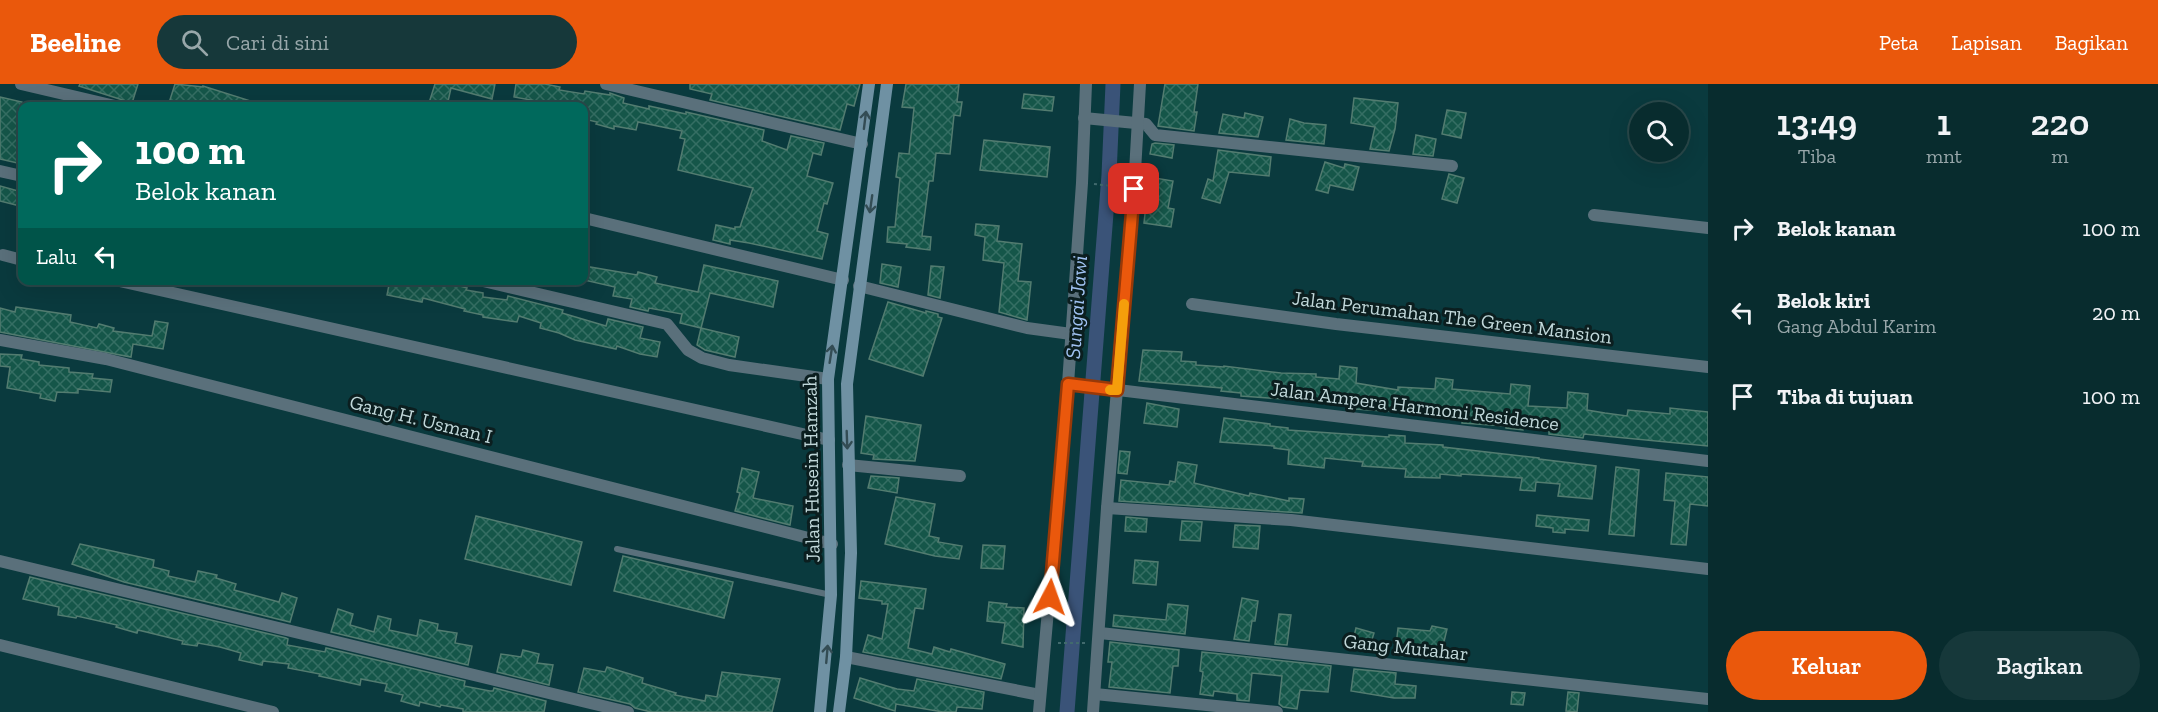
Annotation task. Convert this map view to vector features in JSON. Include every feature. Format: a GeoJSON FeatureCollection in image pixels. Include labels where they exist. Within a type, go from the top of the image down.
{"type":"FeatureCollection","features":[{"type":"Feature","properties":{"kind":"street"},"geometry":{"type":"LineString","coordinates":[[21,84],[98,102]]}},
{"type":"Feature","properties":{"kind":"street"},"geometry":{"type":"LineString","coordinates":[[606,84],[862,144]]}},
{"type":"Feature","properties":{"kind":"street","name":"Jalan Husein Hamzah"},"geometry":{"type":"LineString","coordinates":[[820,712],[831,595],[828,379],[869,84]]}},
{"type":"Feature","properties":{"kind":"street","name":"Jalan Husein Hamzah"},"geometry":{"type":"LineString","coordinates":[[839,712],[846,657],[851,553],[847,384],[887,84]]}},
{"type":"Feature","properties":{"kind":"street"},"geometry":{"type":"LineString","coordinates":[[1039,712],[1073,385],[1071,334],[1082,183],[1086,84]]}},
{"type":"Feature","properties":{"kind":"street"},"geometry":{"type":"LineString","coordinates":[[1093,712],[1100,633],[1113,390],[1139,124],[1140,84]]}},
{"type":"Feature","properties":{"kind":"street"},"geometry":{"type":"LineString","coordinates":[[1084,118],[1146,124],[1155,135],[1452,166]]}},
{"type":"Feature","properties":{"kind":"street"},"geometry":{"type":"LineString","coordinates":[[0,171],[18,175]]}},
{"type":"Feature","properties":{"kind":"street"},"geometry":{"type":"LineString","coordinates":[[1594,215],[1708,228]]}},
{"type":"Feature","properties":{"kind":"street"},"geometry":{"type":"LineString","coordinates":[[588,219],[843,280]]}},
{"type":"Feature","properties":{"kind":"street"},"geometry":{"type":"LineString","coordinates":[[3,255],[18,259]]}},
{"type":"Feature","properties":{"kind":"street"},"geometry":{"type":"LineString","coordinates":[[137,285],[829,440]]}},
{"type":"Feature","properties":{"kind":"street"},"geometry":{"type":"LineString","coordinates":[[500,285],[667,324],[688,350],[702,358],[729,365],[828,379]]}},
{"type":"Feature","properties":{"kind":"street"},"geometry":{"type":"LineString","coordinates":[[859,286],[1027,328],[1071,334]]}},
{"type":"Feature","properties":{"kind":"street","name":"Jalan Perumahan The Green Mansion"},"geometry":{"type":"LineString","coordinates":[[1192,304],[1336,324],[1708,367]]}},
{"type":"Feature","properties":{"kind":"street","name":"Gang H. Usman I"},"geometry":{"type":"LineString","coordinates":[[0,340],[106,359],[832,544]]}},
{"type":"Feature","properties":{"kind":"street","name":"Jalan Ampera Harmoni Residence"},"geometry":{"type":"LineString","coordinates":[[1073,385],[1708,461]]}},
{"type":"Feature","properties":{"kind":"street"},"geometry":{"type":"LineString","coordinates":[[848,465],[960,476]]}},
{"type":"Feature","properties":{"kind":"street"},"geometry":{"type":"LineString","coordinates":[[1107,508],[1291,520],[1708,569]]}},
{"type":"Feature","properties":{"kind":"street"},"geometry":{"type":"LineString","coordinates":[[0,561],[628,712]]}},
{"type":"Feature","properties":{"kind":"street","name":"Gang Mutahar"},"geometry":{"type":"LineString","coordinates":[[1100,633],[1708,699]]}},
{"type":"Feature","properties":{"kind":"street"},"geometry":{"type":"LineString","coordinates":[[0,645],[273,712]]}},
{"type":"Feature","properties":{"kind":"street"},"geometry":{"type":"LineString","coordinates":[[846,657],[1040,695]]}},
{"type":"Feature","properties":{"kind":"street"},"geometry":{"type":"LineString","coordinates":[[1095,694],[1277,712]]}},
{"type":"Feature","properties":{"kind":"lane"},"geometry":{"type":"LineString","coordinates":[[617,549],[831,595]]}},
{"type":"Feature","properties":{"kind":"path"},"geometry":{"type":"LineString","coordinates":[[1099,185],[1118,187]]}},
{"type":"Feature","properties":{"kind":"path"},"geometry":{"type":"LineString","coordinates":[[1059,643],[1082,643]]}},
{"type":"Feature","properties":{"kind":"building"},"geometry":{"type":"Polygon","coordinates":[[[80,84],[138,84],[132,102],[79,86],[80,84]]]}},
{"type":"Feature","properties":{"kind":"building"},"geometry":{"type":"Polygon","coordinates":[[[175,84],[203,86],[254,102],[169,102],[175,84]]]}},
{"type":"Feature","properties":{"kind":"building"},"geometry":{"type":"Polygon","coordinates":[[[435,84],[495,84],[492,99],[451,88],[448,102],[429,102],[435,84]]]}},
{"type":"Feature","properties":{"kind":"building"},"geometry":{"type":"Polygon","coordinates":[[[516,84],[545,84],[560,87],[559,90],[584,94],[585,91],[610,95],[610,93],[624,98],[623,103],[649,109],[649,106],[686,114],[686,112],[764,130],[762,141],[787,150],[791,136],[824,143],[821,155],[813,153],[807,176],[833,183],[827,204],[824,203],[817,231],[828,234],[822,259],[749,243],[730,240],[730,244],[713,240],[716,225],[735,229],[735,227],[740,227],[753,188],[678,170],[685,139],[680,138],[682,131],[638,122],[636,130],[614,126],[614,129],[588,120],[588,102],[541,102],[514,97],[516,84]]]}},
{"type":"Feature","properties":{"kind":"building"},"geometry":{"type":"Polygon","coordinates":[[[690,84],[860,84],[854,106],[847,104],[840,130],[710,100],[712,94],[690,89],[690,84]]]}},
{"type":"Feature","properties":{"kind":"building"},"geometry":{"type":"Polygon","coordinates":[[[906,84],[959,84],[957,102],[962,102],[960,116],[954,115],[950,154],[936,153],[933,181],[929,181],[922,236],[931,237],[930,250],[887,242],[888,227],[895,227],[900,178],[896,177],[899,153],[909,154],[914,108],[902,107],[906,84]]]}},
{"type":"Feature","properties":{"kind":"building"},"geometry":{"type":"Polygon","coordinates":[[[1165,84],[1198,84],[1194,131],[1158,126],[1165,84]]]}},
{"type":"Feature","properties":{"kind":"building"},"geometry":{"type":"Polygon","coordinates":[[[1024,94],[1054,97],[1052,111],[1022,108],[1024,94]]]}},
{"type":"Feature","properties":{"kind":"building"},"geometry":{"type":"Polygon","coordinates":[[[0,97],[22,102],[18,102],[18,163],[0,159],[0,97]]]}},
{"type":"Feature","properties":{"kind":"building"},"geometry":{"type":"Polygon","coordinates":[[[1354,98],[1398,103],[1395,129],[1389,151],[1370,149],[1375,127],[1351,123],[1354,98]]]}},
{"type":"Feature","properties":{"kind":"building"},"geometry":{"type":"Polygon","coordinates":[[[1447,110],[1466,113],[1461,138],[1442,134],[1447,110]]]}},
{"type":"Feature","properties":{"kind":"building"},"geometry":{"type":"Polygon","coordinates":[[[1245,113],[1263,117],[1258,137],[1219,133],[1223,114],[1244,118],[1245,113]]]}},
{"type":"Feature","properties":{"kind":"building"},"geometry":{"type":"Polygon","coordinates":[[[1290,119],[1326,125],[1324,144],[1286,140],[1290,119]]]}},
{"type":"Feature","properties":{"kind":"building"},"geometry":{"type":"Polygon","coordinates":[[[1416,135],[1436,139],[1433,156],[1413,154],[1416,135]]]}},
{"type":"Feature","properties":{"kind":"building"},"geometry":{"type":"Polygon","coordinates":[[[984,140],[1050,147],[1047,177],[980,170],[984,140]]]}},
{"type":"Feature","properties":{"kind":"building"},"geometry":{"type":"Polygon","coordinates":[[[1152,144],[1174,145],[1172,158],[1150,154],[1152,144]]]}},
{"type":"Feature","properties":{"kind":"building"},"geometry":{"type":"Polygon","coordinates":[[[1218,150],[1271,157],[1269,176],[1229,172],[1220,203],[1202,198],[1208,179],[1213,181],[1218,150]]]}},
{"type":"Feature","properties":{"kind":"building"},"geometry":{"type":"Polygon","coordinates":[[[1325,162],[1344,168],[1345,164],[1359,167],[1353,190],[1330,185],[1328,193],[1316,190],[1325,162]]]}},
{"type":"Feature","properties":{"kind":"building"},"geometry":{"type":"Polygon","coordinates":[[[1449,174],[1464,178],[1457,203],[1442,199],[1449,174]]]}},
{"type":"Feature","properties":{"kind":"building"},"geometry":{"type":"Polygon","coordinates":[[[1149,177],[1173,181],[1168,208],[1174,209],[1171,227],[1144,223],[1149,177]]]}},
{"type":"Feature","properties":{"kind":"building"},"geometry":{"type":"Polygon","coordinates":[[[0,186],[18,191],[18,206],[0,201],[0,186]]]}},
{"type":"Feature","properties":{"kind":"building"},"geometry":{"type":"Polygon","coordinates":[[[976,224],[999,226],[997,241],[1022,244],[1018,281],[1031,282],[1027,320],[999,312],[1004,263],[983,260],[985,237],[975,235],[976,224]]]}},
{"type":"Feature","properties":{"kind":"building"},"geometry":{"type":"Polygon","coordinates":[[[882,264],[901,267],[898,287],[880,283],[882,264]]]}},
{"type":"Feature","properties":{"kind":"building"},"geometry":{"type":"Polygon","coordinates":[[[704,265],[778,281],[773,307],[710,293],[701,328],[680,323],[682,314],[630,307],[632,299],[613,296],[615,287],[588,281],[588,267],[637,275],[638,272],[657,277],[655,283],[698,292],[704,265]]]}},
{"type":"Feature","properties":{"kind":"building"},"geometry":{"type":"Polygon","coordinates":[[[931,266],[944,267],[940,298],[928,295],[931,266]]]}},
{"type":"Feature","properties":{"kind":"building"},"geometry":{"type":"Polygon","coordinates":[[[389,285],[456,285],[467,288],[466,290],[483,293],[483,297],[507,300],[508,296],[563,310],[562,313],[606,326],[608,319],[643,327],[640,338],[660,342],[657,357],[617,346],[616,349],[575,340],[540,328],[541,323],[519,316],[517,322],[483,317],[483,315],[464,311],[465,309],[423,298],[422,302],[387,295],[389,285]]]}},
{"type":"Feature","properties":{"kind":"building"},"geometry":{"type":"Polygon","coordinates":[[[888,302],[926,313],[926,311],[938,314],[938,317],[942,318],[923,376],[869,359],[888,302]]]}},
{"type":"Feature","properties":{"kind":"building"},"geometry":{"type":"Polygon","coordinates":[[[16,307],[71,315],[70,322],[97,328],[99,324],[114,328],[113,331],[152,336],[155,321],[168,323],[163,349],[133,344],[131,357],[0,332],[0,308],[15,312],[16,307]]]}},
{"type":"Feature","properties":{"kind":"building"},"geometry":{"type":"Polygon","coordinates":[[[701,328],[739,337],[735,357],[705,350],[697,345],[701,328]]]}},
{"type":"Feature","properties":{"kind":"building"},"geometry":{"type":"Polygon","coordinates":[[[1143,350],[1182,352],[1181,361],[1196,362],[1196,365],[1316,374],[1316,377],[1339,379],[1340,366],[1357,368],[1356,383],[1398,390],[1398,387],[1435,389],[1436,378],[1453,380],[1452,389],[1510,394],[1511,384],[1530,386],[1528,406],[1567,408],[1568,392],[1588,394],[1587,410],[1605,413],[1627,416],[1628,410],[1670,414],[1670,408],[1708,412],[1708,446],[1584,434],[1583,438],[1549,434],[1549,430],[1523,428],[1523,430],[1506,428],[1506,426],[1462,423],[1462,420],[1413,413],[1356,409],[1356,404],[1241,396],[1241,393],[1221,391],[1222,388],[1139,381],[1143,350]]]}},
{"type":"Feature","properties":{"kind":"building"},"geometry":{"type":"Polygon","coordinates":[[[0,354],[22,355],[21,359],[39,362],[39,365],[69,368],[69,372],[93,374],[92,378],[112,380],[110,392],[78,389],[78,393],[57,392],[55,401],[40,398],[41,394],[7,388],[10,367],[0,366],[0,354]]]}},
{"type":"Feature","properties":{"kind":"building"},"geometry":{"type":"Polygon","coordinates":[[[1147,403],[1179,409],[1177,427],[1144,423],[1147,403]]]}},
{"type":"Feature","properties":{"kind":"building"},"geometry":{"type":"Polygon","coordinates":[[[866,416],[921,425],[915,461],[873,459],[874,455],[861,453],[866,416]]]}},
{"type":"Feature","properties":{"kind":"building"},"geometry":{"type":"Polygon","coordinates":[[[1224,418],[1270,424],[1270,426],[1288,428],[1288,430],[1389,437],[1389,435],[1405,436],[1405,443],[1443,445],[1443,447],[1596,466],[1592,499],[1558,496],[1560,484],[1536,482],[1535,491],[1520,490],[1522,478],[1461,474],[1461,476],[1440,474],[1440,478],[1405,477],[1406,469],[1362,466],[1363,462],[1325,458],[1324,468],[1288,464],[1289,450],[1274,448],[1274,446],[1220,442],[1224,418]]]}},
{"type":"Feature","properties":{"kind":"building"},"geometry":{"type":"Polygon","coordinates":[[[1120,451],[1130,452],[1127,474],[1118,473],[1120,451]]]}},
{"type":"Feature","properties":{"kind":"building"},"geometry":{"type":"Polygon","coordinates":[[[1178,462],[1197,465],[1194,483],[1249,496],[1250,493],[1289,501],[1289,498],[1304,499],[1302,513],[1119,501],[1121,480],[1169,485],[1170,481],[1175,482],[1178,462]]]}},
{"type":"Feature","properties":{"kind":"building"},"geometry":{"type":"Polygon","coordinates":[[[1616,467],[1639,470],[1634,536],[1609,534],[1616,467]]]}},
{"type":"Feature","properties":{"kind":"building"},"geometry":{"type":"Polygon","coordinates":[[[742,468],[759,472],[753,498],[793,506],[790,525],[735,511],[740,493],[737,492],[742,468]]]}},
{"type":"Feature","properties":{"kind":"building"},"geometry":{"type":"Polygon","coordinates":[[[1666,473],[1708,477],[1708,506],[1690,504],[1686,545],[1671,544],[1675,501],[1664,500],[1666,473]]]}},
{"type":"Feature","properties":{"kind":"building"},"geometry":{"type":"Polygon","coordinates":[[[871,476],[899,478],[897,493],[868,488],[871,476]]]}},
{"type":"Feature","properties":{"kind":"building"},"geometry":{"type":"Polygon","coordinates":[[[896,497],[935,504],[929,536],[939,538],[938,542],[962,546],[959,559],[935,556],[885,544],[896,497]]]}},
{"type":"Feature","properties":{"kind":"building"},"geometry":{"type":"Polygon","coordinates":[[[1537,515],[1589,520],[1588,531],[1565,529],[1565,533],[1553,532],[1553,528],[1536,526],[1537,515]]]}},
{"type":"Feature","properties":{"kind":"building"},"geometry":{"type":"Polygon","coordinates":[[[476,516],[582,542],[571,585],[465,559],[476,516]]]}},
{"type":"Feature","properties":{"kind":"building"},"geometry":{"type":"Polygon","coordinates":[[[1126,517],[1147,519],[1146,532],[1125,531],[1126,517]]]}},
{"type":"Feature","properties":{"kind":"building"},"geometry":{"type":"Polygon","coordinates":[[[1182,521],[1202,522],[1200,541],[1180,540],[1182,521]]]}},
{"type":"Feature","properties":{"kind":"building"},"geometry":{"type":"Polygon","coordinates":[[[1235,525],[1260,526],[1258,549],[1233,547],[1235,525]]]}},
{"type":"Feature","properties":{"kind":"building"},"geometry":{"type":"Polygon","coordinates":[[[80,544],[154,560],[153,567],[169,571],[168,576],[195,582],[198,571],[217,575],[216,578],[236,584],[234,590],[279,602],[282,593],[297,598],[290,622],[124,582],[72,564],[80,544]]]}},
{"type":"Feature","properties":{"kind":"building"},"geometry":{"type":"Polygon","coordinates":[[[983,545],[1005,546],[1003,569],[981,568],[983,545]]]}},
{"type":"Feature","properties":{"kind":"building"},"geometry":{"type":"Polygon","coordinates":[[[623,556],[733,582],[724,618],[614,591],[623,556]]]}},
{"type":"Feature","properties":{"kind":"building"},"geometry":{"type":"Polygon","coordinates":[[[1135,560],[1158,562],[1156,585],[1133,583],[1135,560]]]}},
{"type":"Feature","properties":{"kind":"building"},"geometry":{"type":"Polygon","coordinates":[[[30,577],[286,638],[288,639],[287,645],[325,652],[326,648],[465,681],[464,686],[490,691],[494,688],[546,701],[544,712],[463,712],[463,709],[420,702],[419,706],[401,701],[403,695],[385,691],[387,684],[361,679],[360,685],[288,668],[289,664],[263,661],[262,665],[239,660],[241,653],[220,647],[198,643],[197,646],[182,644],[183,641],[138,630],[137,633],[116,627],[117,625],[77,616],[76,618],[58,615],[59,607],[23,599],[30,577]]]}},
{"type":"Feature","properties":{"kind":"building"},"geometry":{"type":"Polygon","coordinates":[[[861,581],[926,589],[923,609],[915,608],[908,648],[932,654],[934,647],[950,652],[951,649],[1005,664],[1001,679],[863,652],[868,635],[882,639],[888,604],[859,598],[861,581]]]}},
{"type":"Feature","properties":{"kind":"building"},"geometry":{"type":"Polygon","coordinates":[[[1242,598],[1258,601],[1249,641],[1234,639],[1242,598]]]}},
{"type":"Feature","properties":{"kind":"building"},"geometry":{"type":"Polygon","coordinates":[[[989,602],[1007,604],[1006,607],[1024,608],[1023,647],[1002,643],[1005,623],[987,621],[989,602]]]}},
{"type":"Feature","properties":{"kind":"building"},"geometry":{"type":"Polygon","coordinates":[[[1168,604],[1188,606],[1185,634],[1113,626],[1114,615],[1166,620],[1168,604]]]}},
{"type":"Feature","properties":{"kind":"building"},"geometry":{"type":"Polygon","coordinates":[[[338,609],[353,614],[350,625],[374,632],[378,616],[391,619],[389,630],[417,636],[420,620],[438,624],[437,630],[457,633],[455,643],[472,646],[468,665],[331,632],[338,609]]]}},
{"type":"Feature","properties":{"kind":"building"},"geometry":{"type":"Polygon","coordinates":[[[1279,614],[1291,615],[1287,645],[1275,644],[1279,614]]]}},
{"type":"Feature","properties":{"kind":"building"},"geometry":{"type":"Polygon","coordinates":[[[1432,626],[1447,629],[1440,658],[1411,652],[1411,656],[1395,655],[1398,628],[1430,631],[1432,626]]]}},
{"type":"Feature","properties":{"kind":"building"},"geometry":{"type":"Polygon","coordinates":[[[1356,628],[1374,633],[1369,649],[1352,645],[1356,628]]]}},
{"type":"Feature","properties":{"kind":"building"},"geometry":{"type":"Polygon","coordinates":[[[1110,642],[1179,650],[1178,666],[1173,666],[1170,693],[1109,687],[1112,662],[1108,662],[1110,642]]]}},
{"type":"Feature","properties":{"kind":"building"},"geometry":{"type":"Polygon","coordinates":[[[523,650],[539,654],[537,663],[553,665],[549,685],[497,672],[501,654],[521,657],[523,650]]]}},
{"type":"Feature","properties":{"kind":"building"},"geometry":{"type":"Polygon","coordinates":[[[1202,652],[1331,666],[1328,692],[1300,690],[1297,709],[1283,707],[1279,704],[1282,676],[1252,673],[1249,701],[1237,700],[1237,694],[1214,691],[1213,696],[1200,694],[1203,672],[1200,671],[1202,652]]]}},
{"type":"Feature","properties":{"kind":"building"},"geometry":{"type":"Polygon","coordinates":[[[607,667],[643,678],[642,683],[676,693],[675,695],[705,701],[706,695],[717,697],[722,672],[780,679],[772,712],[651,712],[635,708],[630,704],[578,692],[584,668],[605,672],[607,667]]]}},
{"type":"Feature","properties":{"kind":"building"},"geometry":{"type":"Polygon","coordinates":[[[1354,669],[1396,673],[1395,684],[1416,686],[1415,698],[1394,698],[1351,691],[1354,669]]]}},
{"type":"Feature","properties":{"kind":"building"},"geometry":{"type":"Polygon","coordinates":[[[860,678],[897,689],[914,691],[917,679],[984,692],[982,709],[957,707],[956,712],[943,712],[896,704],[895,711],[854,698],[860,678]]]}},
{"type":"Feature","properties":{"kind":"building"},"geometry":{"type":"Polygon","coordinates":[[[1512,692],[1525,693],[1523,705],[1511,704],[1512,692]]]}},
{"type":"Feature","properties":{"kind":"building"},"geometry":{"type":"Polygon","coordinates":[[[1568,692],[1579,693],[1577,712],[1566,711],[1568,692]]]}},
{"type":"Feature","properties":{"kind":"waterway","name":"Sungai Jawi"},"geometry":{"type":"LineString","coordinates":[[1067,712],[1109,175],[1113,84]]}},
{"type":"Feature","properties":{"kind":"slow traffic"},"geometry":{"type":"LineString","coordinates":[[1110,390],[1117,390],[1124,304]]}},
{"type":"Feature","properties":{"kind":"route"},"geometry":{"type":"LineString","coordinates":[[1050,597],[1068,384],[1117,390],[1134,189]]}}]}
